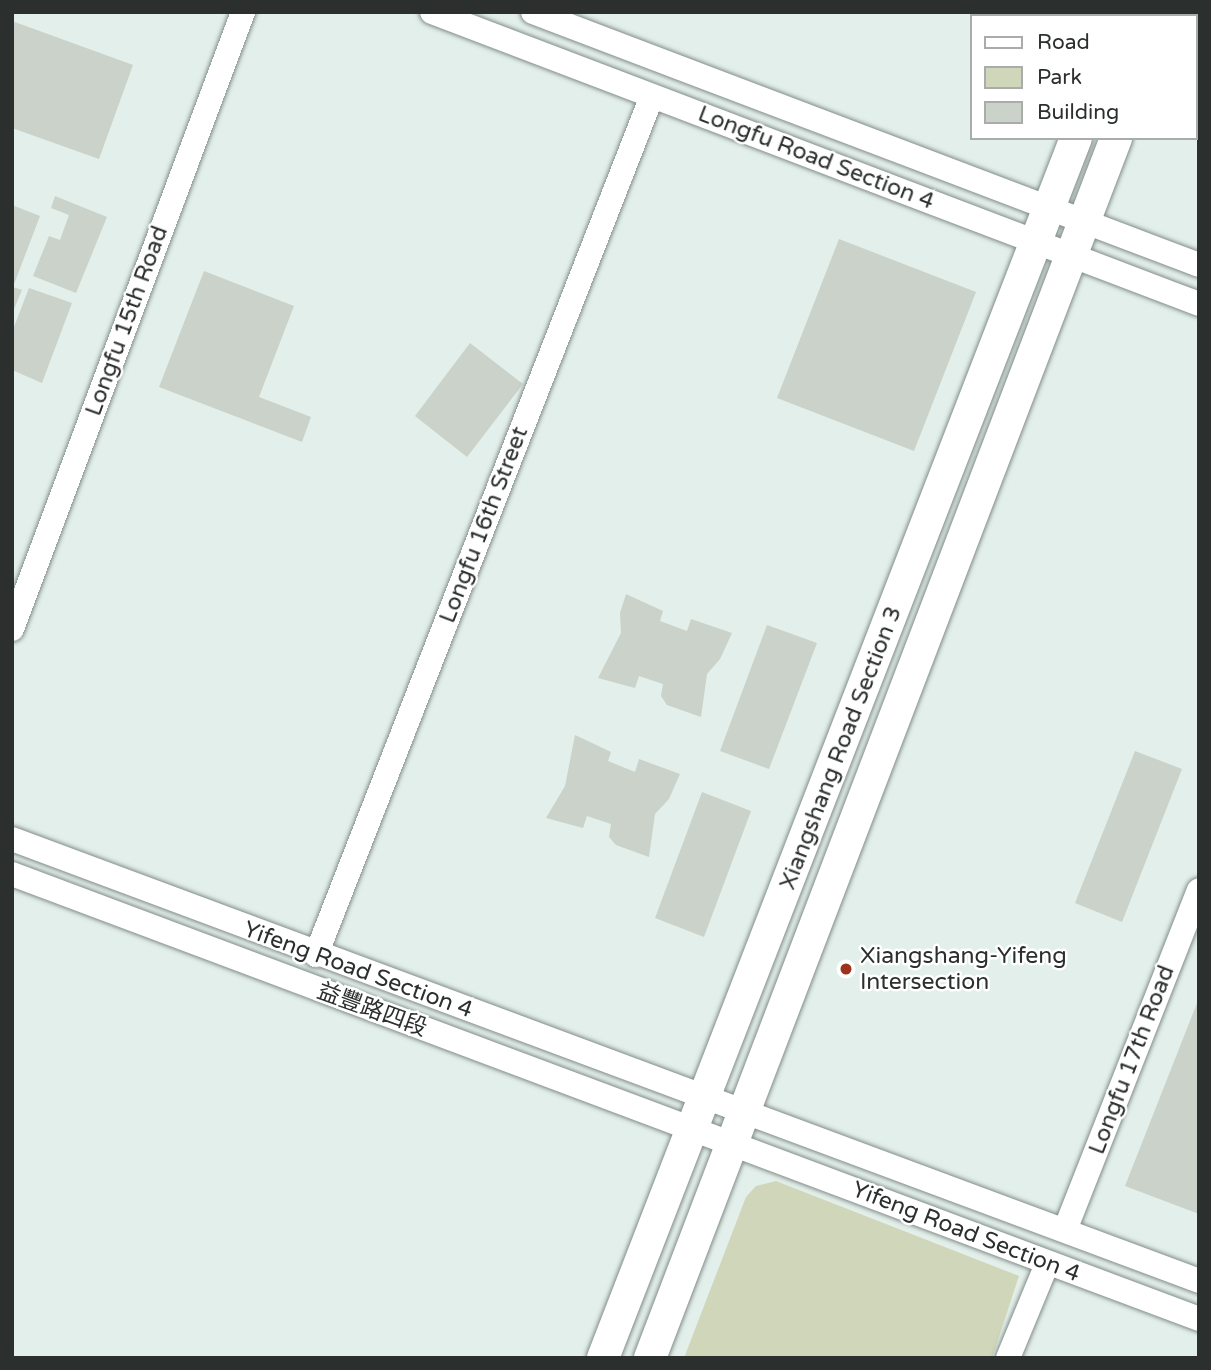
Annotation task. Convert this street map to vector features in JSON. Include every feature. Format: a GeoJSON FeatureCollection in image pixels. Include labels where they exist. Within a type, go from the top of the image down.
{"type":"FeatureCollection","features":[{"type":"Feature","properties":{"kind":"main road","name":"Xiangshang Road Section 3"},"geometry":{"type":"LineString","coordinates":[[603,1358],[1075,140]]}},
{"type":"Feature","properties":{"kind":"main road","name":"Xiangshang Road Section 3"},"geometry":{"type":"LineString","coordinates":[[650,1358],[1115,140]]}},
{"type":"Feature","properties":{"kind":"street","name":"Longfu 15th Road"},"geometry":{"type":"LineString","coordinates":[[12,629],[243,12]]}},
{"type":"Feature","properties":{"kind":"street","name":"Longfu Road Section 4"},"geometry":{"type":"LineString","coordinates":[[432,12],[1199,304]]}},
{"type":"Feature","properties":{"kind":"street","name":"Longfu Road Section 4"},"geometry":{"type":"LineString","coordinates":[[533,12],[1199,265]]}},
{"type":"Feature","properties":{"kind":"street","name":"Longfu 16th Street"},"geometry":{"type":"LineString","coordinates":[[316,955],[652,96]]}},
{"type":"Feature","properties":{"kind":"street","name":"Yifeng Road Section 4"},"geometry":{"type":"LineString","coordinates":[[12,839],[316,955],[706,1097]]}},
{"type":"Feature","properties":{"kind":"street","name":"益豐路四段"},"geometry":{"type":"LineString","coordinates":[[12,874],[733,1144]]}},
{"type":"Feature","properties":{"kind":"street","name":"Longfu 17th Road"},"geometry":{"type":"LineString","coordinates":[[1065,1230],[1199,890]]}},
{"type":"Feature","properties":{"kind":"street"},"geometry":{"type":"LineString","coordinates":[[706,1097],[745,1112]]}},
{"type":"Feature","properties":{"kind":"street","name":"Yifeng Road Section 4"},"geometry":{"type":"LineString","coordinates":[[745,1112],[1199,1281]]}},
{"type":"Feature","properties":{"kind":"street","name":"Yifeng Road Section 4"},"geometry":{"type":"LineString","coordinates":[[733,1144],[1199,1319]]}},
{"type":"Feature","properties":{"kind":"street"},"geometry":{"type":"LineString","coordinates":[[1008,1358],[1047,1264]]}},
{"type":"Feature","properties":{"kind":"green space"},"geometry":{"type":"Polygon","coordinates":[[[776,1181],[1019,1276],[992,1358],[684,1358],[746,1197],[756,1186],[776,1181]]]}},
{"type":"Feature","properties":{"kind":"building"},"geometry":{"type":"Polygon","coordinates":[[[1033,12],[1079,12],[1078,14],[1033,12]]]}},
{"type":"Feature","properties":{"kind":"building"},"geometry":{"type":"Polygon","coordinates":[[[12,21],[133,65],[99,159],[12,128],[12,21]]]}},
{"type":"Feature","properties":{"kind":"building"},"geometry":{"type":"Polygon","coordinates":[[[55,196],[107,217],[76,293],[33,276],[49,236],[60,240],[69,215],[51,208],[55,196]]]}},
{"type":"Feature","properties":{"kind":"building"},"geometry":{"type":"Polygon","coordinates":[[[12,205],[40,216],[13,287],[22,290],[12,314],[12,205]]]}},
{"type":"Feature","properties":{"kind":"building"},"geometry":{"type":"Polygon","coordinates":[[[839,239],[976,292],[914,451],[777,398],[839,239]]]}},
{"type":"Feature","properties":{"kind":"building"},"geometry":{"type":"Polygon","coordinates":[[[204,271],[294,306],[259,397],[311,417],[302,442],[159,387],[204,271]]]}},
{"type":"Feature","properties":{"kind":"building"},"geometry":{"type":"Polygon","coordinates":[[[29,288],[72,303],[42,383],[12,370],[12,332],[29,288]]]}},
{"type":"Feature","properties":{"kind":"building"},"geometry":{"type":"Polygon","coordinates":[[[470,343],[523,384],[467,457],[415,416],[470,343]]]}},
{"type":"Feature","properties":{"kind":"building"},"geometry":{"type":"Polygon","coordinates":[[[626,594],[663,611],[660,621],[687,631],[691,619],[732,633],[720,659],[707,674],[701,717],[667,705],[661,696],[663,684],[639,676],[635,688],[598,678],[621,633],[620,613],[626,594]]]}},
{"type":"Feature","properties":{"kind":"building"},"geometry":{"type":"Polygon","coordinates":[[[767,625],[817,643],[769,769],[720,751],[767,625]]]}},
{"type":"Feature","properties":{"kind":"building"},"geometry":{"type":"Polygon","coordinates":[[[575,735],[611,752],[608,761],[635,772],[639,759],[680,774],[669,799],[655,814],[649,857],[616,845],[609,837],[611,824],[587,816],[583,828],[546,818],[565,786],[575,735]]]}},
{"type":"Feature","properties":{"kind":"building"},"geometry":{"type":"Polygon","coordinates":[[[1135,751],[1182,769],[1122,922],[1075,903],[1135,751]]]}},
{"type":"Feature","properties":{"kind":"building"},"geometry":{"type":"Polygon","coordinates":[[[702,792],[751,811],[704,937],[655,918],[702,792]]]}},
{"type":"Feature","properties":{"kind":"building"},"geometry":{"type":"Polygon","coordinates":[[[1199,998],[1199,1214],[1125,1186],[1199,998]]]}},
{"type":"Feature","properties":{"kind":"place","name":"Xiangshang-Yifeng Intersection"},"geometry":{"type":"Point","coordinates":[846,969]}}]}
